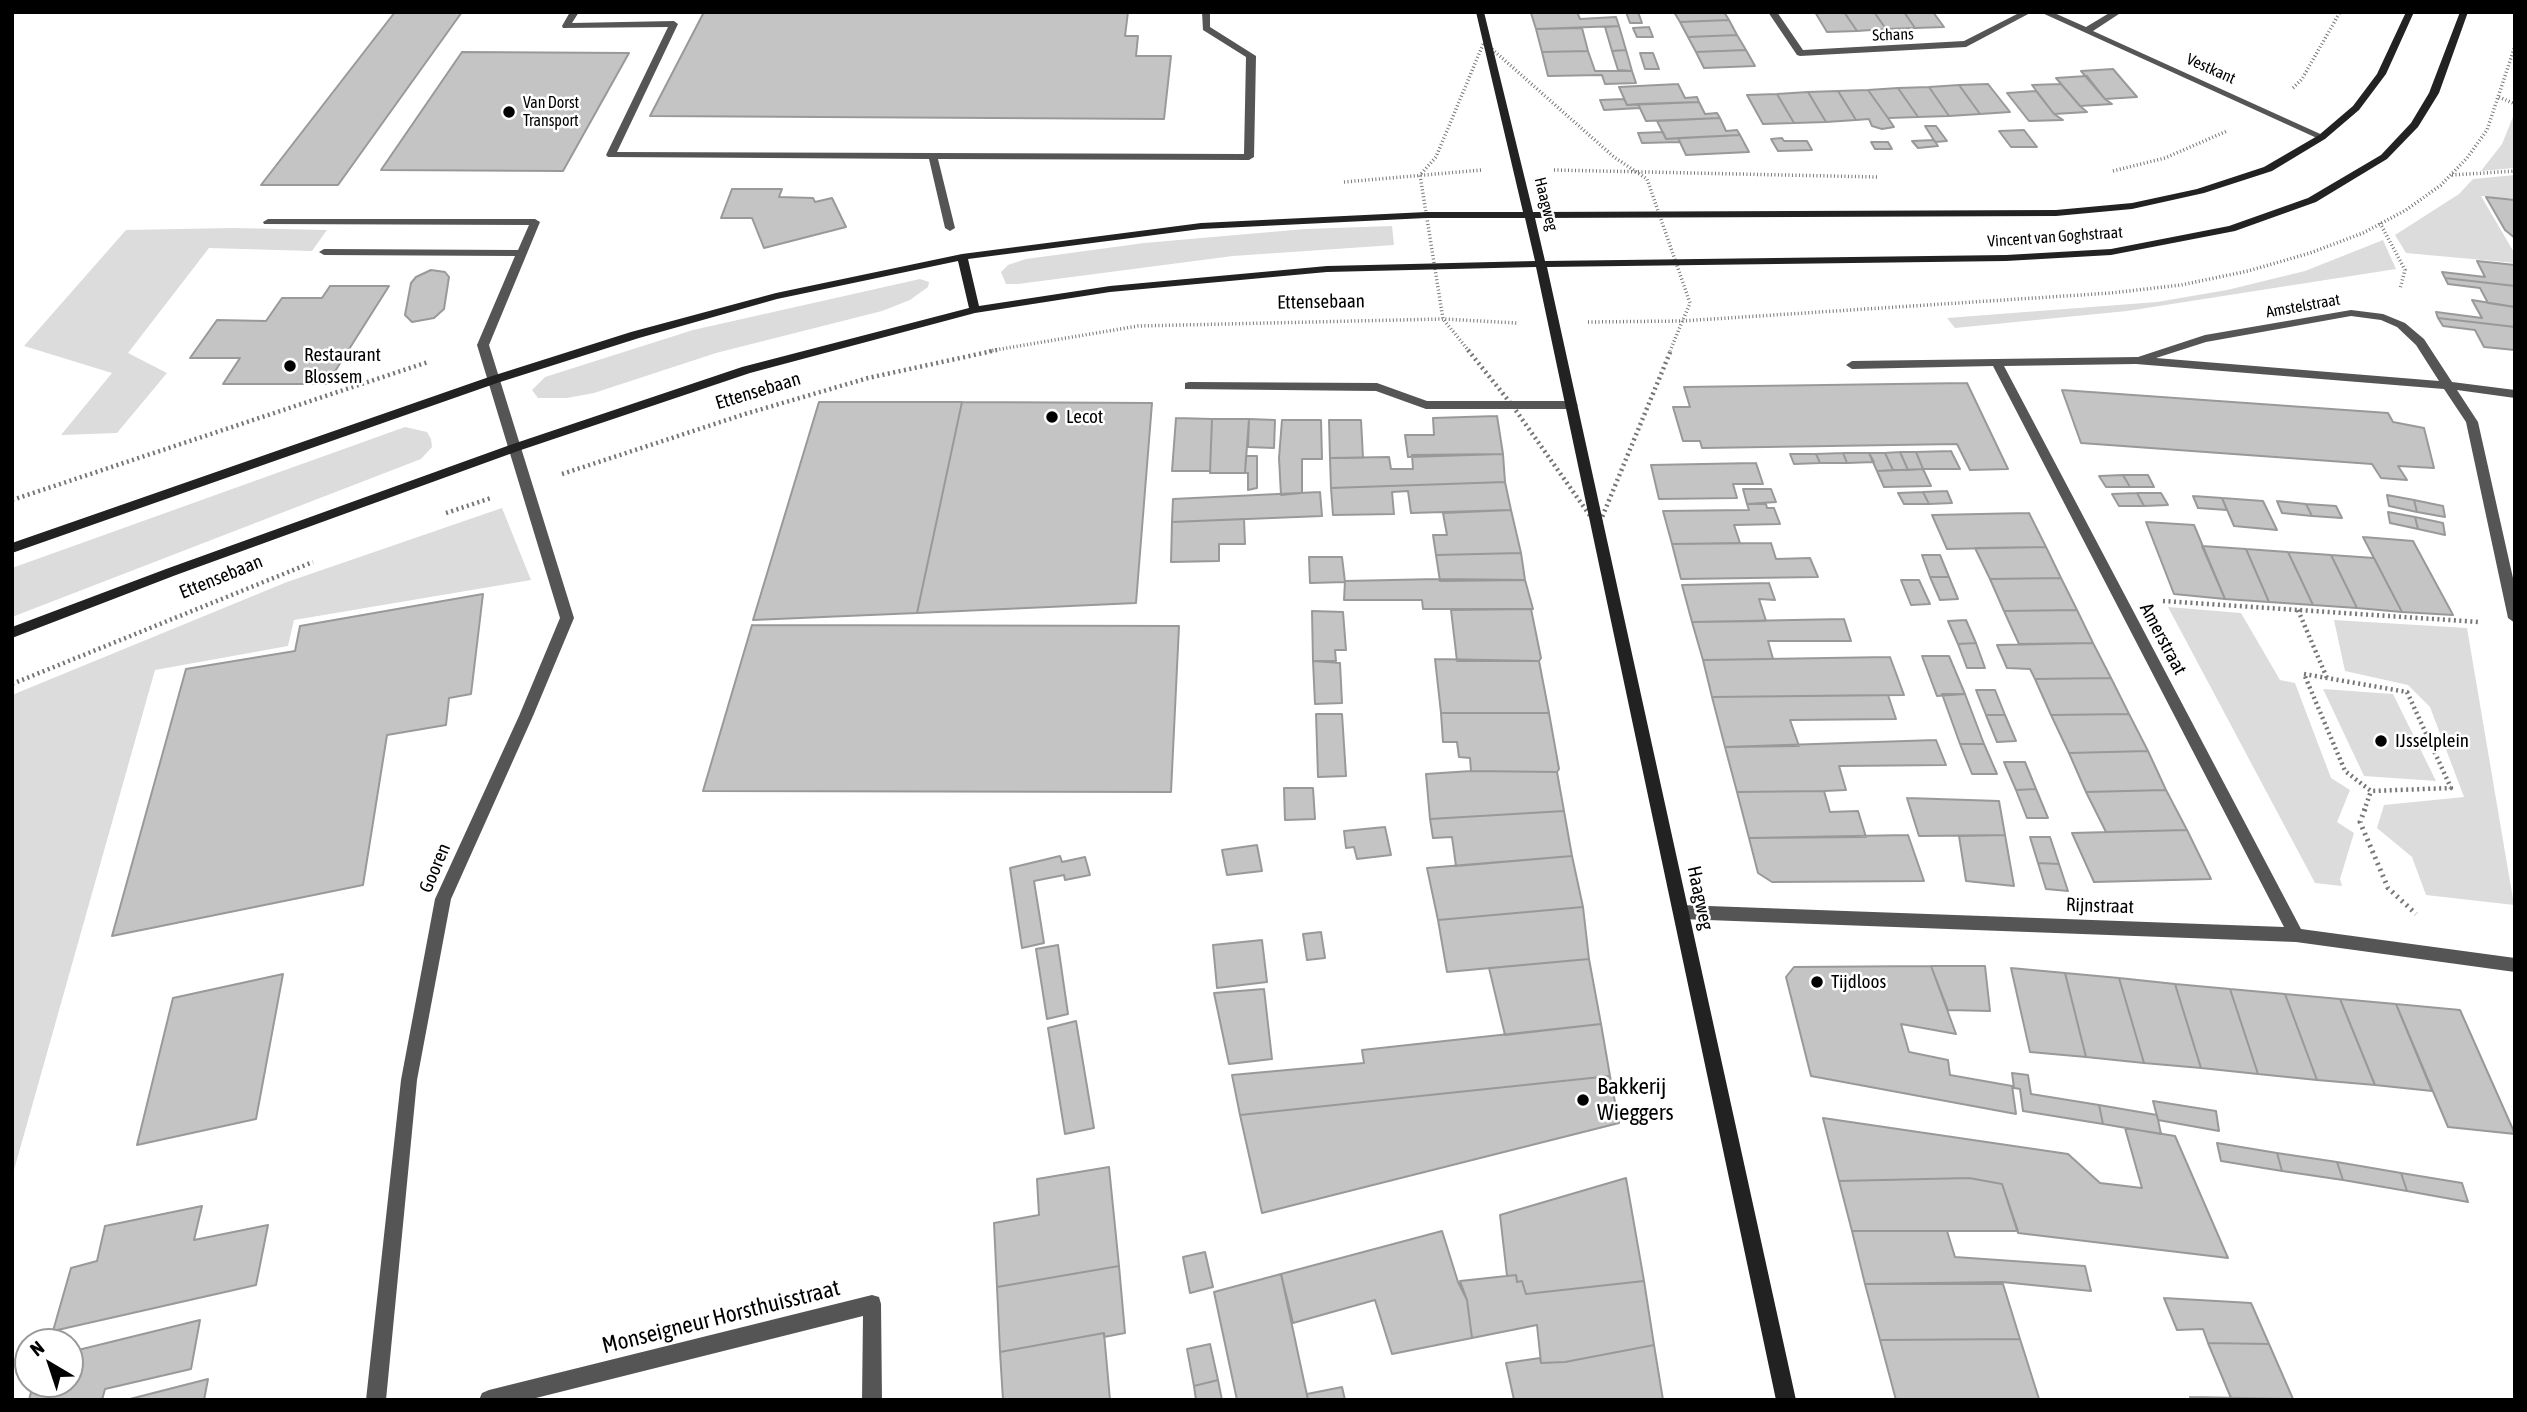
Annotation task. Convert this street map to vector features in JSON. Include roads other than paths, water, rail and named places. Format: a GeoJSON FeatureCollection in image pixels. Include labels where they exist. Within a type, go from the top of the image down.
{"type":"FeatureCollection","features":[{"type":"Feature","properties":{"kind":"main road","name":"Haagweg"},"geometry":{"type":"LineString","coordinates":[[1480,12],[1555,323],[1786,1400]]}},
{"type":"Feature","properties":{"kind":"main road","name":"Vincent van Goghstraat"},"geometry":{"type":"LineString","coordinates":[[1528,214],[2056,213],[2132,206],[2200,191],[2268,169],[2322,137],[2356,108],[2381,74],[2410,12]]}},
{"type":"Feature","properties":{"kind":"main road","name":"Vincent van Goghstraat"},"geometry":{"type":"LineString","coordinates":[[1541,264],[2006,258],[2110,252],[2231,229],[2312,200],[2384,157],[2415,125],[2434,93],[2464,12]]}},
{"type":"Feature","properties":{"kind":"main road"},"geometry":{"type":"LineString","coordinates":[[12,548],[493,380],[635,335],[776,296],[962,257],[1200,226],[1415,215],[1528,214]]}},
{"type":"Feature","properties":{"kind":"main road"},"geometry":{"type":"LineString","coordinates":[[962,257],[975,310]]}},
{"type":"Feature","properties":{"kind":"main road","name":"Ettensebaan"},"geometry":{"type":"LineString","coordinates":[[12,633],[171,572],[514,448],[746,370],[975,310],[1110,289],[1245,275],[1328,269],[1541,264]]}},
{"type":"Feature","properties":{"kind":"street"},"geometry":{"type":"LineString","coordinates":[[575,12],[566,26],[674,24],[611,155],[1249,157],[1251,57],[1206,28],[1206,12]]}},
{"type":"Feature","properties":{"kind":"street","name":"Schans"},"geometry":{"type":"LineString","coordinates":[[1772,12],[1800,53],[1966,44],[2028,12]]}},
{"type":"Feature","properties":{"kind":"street","name":"Vestkant"},"geometry":{"type":"LineString","coordinates":[[2044,12],[2322,137]]}},
{"type":"Feature","properties":{"kind":"street"},"geometry":{"type":"LineString","coordinates":[[2086,31],[2118,12]]}},
{"type":"Feature","properties":{"kind":"street"},"geometry":{"type":"LineString","coordinates":[[933,156],[950,228]]}},
{"type":"Feature","properties":{"kind":"street"},"geometry":{"type":"LineString","coordinates":[[268,222],[535,222],[483,345],[493,380]]}},
{"type":"Feature","properties":{"kind":"street"},"geometry":{"type":"LineString","coordinates":[[324,252],[521,253]]}},
{"type":"Feature","properties":{"kind":"street","name":"Amstelstraat"},"geometry":{"type":"LineString","coordinates":[[2136,360],[2204,338],[2351,313],[2392,320],[2409,330],[2447,384]]}},
{"type":"Feature","properties":{"kind":"street","name":"Amstelstraat"},"geometry":{"type":"LineString","coordinates":[[1852,365],[2136,360],[2447,384],[2515,394]]}},
{"type":"Feature","properties":{"kind":"street","name":"Amerstraat"},"geometry":{"type":"LineString","coordinates":[[1996,361],[2296,934]]}},
{"type":"Feature","properties":{"kind":"street","name":"Gooren"},"geometry":{"type":"LineString","coordinates":[[376,1400],[409,1080],[443,899],[567,618],[493,380]]}},
{"type":"Feature","properties":{"kind":"street"},"geometry":{"type":"LineString","coordinates":[[2447,384],[2472,422],[2515,618]]}},
{"type":"Feature","properties":{"kind":"street"},"geometry":{"type":"LineString","coordinates":[[1189,386],[1377,387],[1426,405],[1572,405]]}},
{"type":"Feature","properties":{"kind":"street","name":"Rijnstraat"},"geometry":{"type":"LineString","coordinates":[[1681,912],[2296,934],[2515,965]]}},
{"type":"Feature","properties":{"kind":"street","name":"Monseigneur Horsthuisstraat"},"geometry":{"type":"LineString","coordinates":[[489,1400],[872,1304],[872,1400]]}},
{"type":"Feature","properties":{"kind":"place","name":"Van Dorst Transport"},"geometry":{"type":"Point","coordinates":[509,112]}},
{"type":"Feature","properties":{"kind":"place","name":"Restaurant Blossem"},"geometry":{"type":"Point","coordinates":[290,366]}},
{"type":"Feature","properties":{"kind":"place","name":"Lecot"},"geometry":{"type":"Point","coordinates":[1052,417]}},
{"type":"Feature","properties":{"kind":"place","name":"IJsselplein"},"geometry":{"type":"Point","coordinates":[2381,741]}},
{"type":"Feature","properties":{"kind":"place","name":"Tijdloos"},"geometry":{"type":"Point","coordinates":[1817,982]}},
{"type":"Feature","properties":{"kind":"place","name":"Bakkerij Wieggers"},"geometry":{"type":"Point","coordinates":[1583,1100]}}]}
